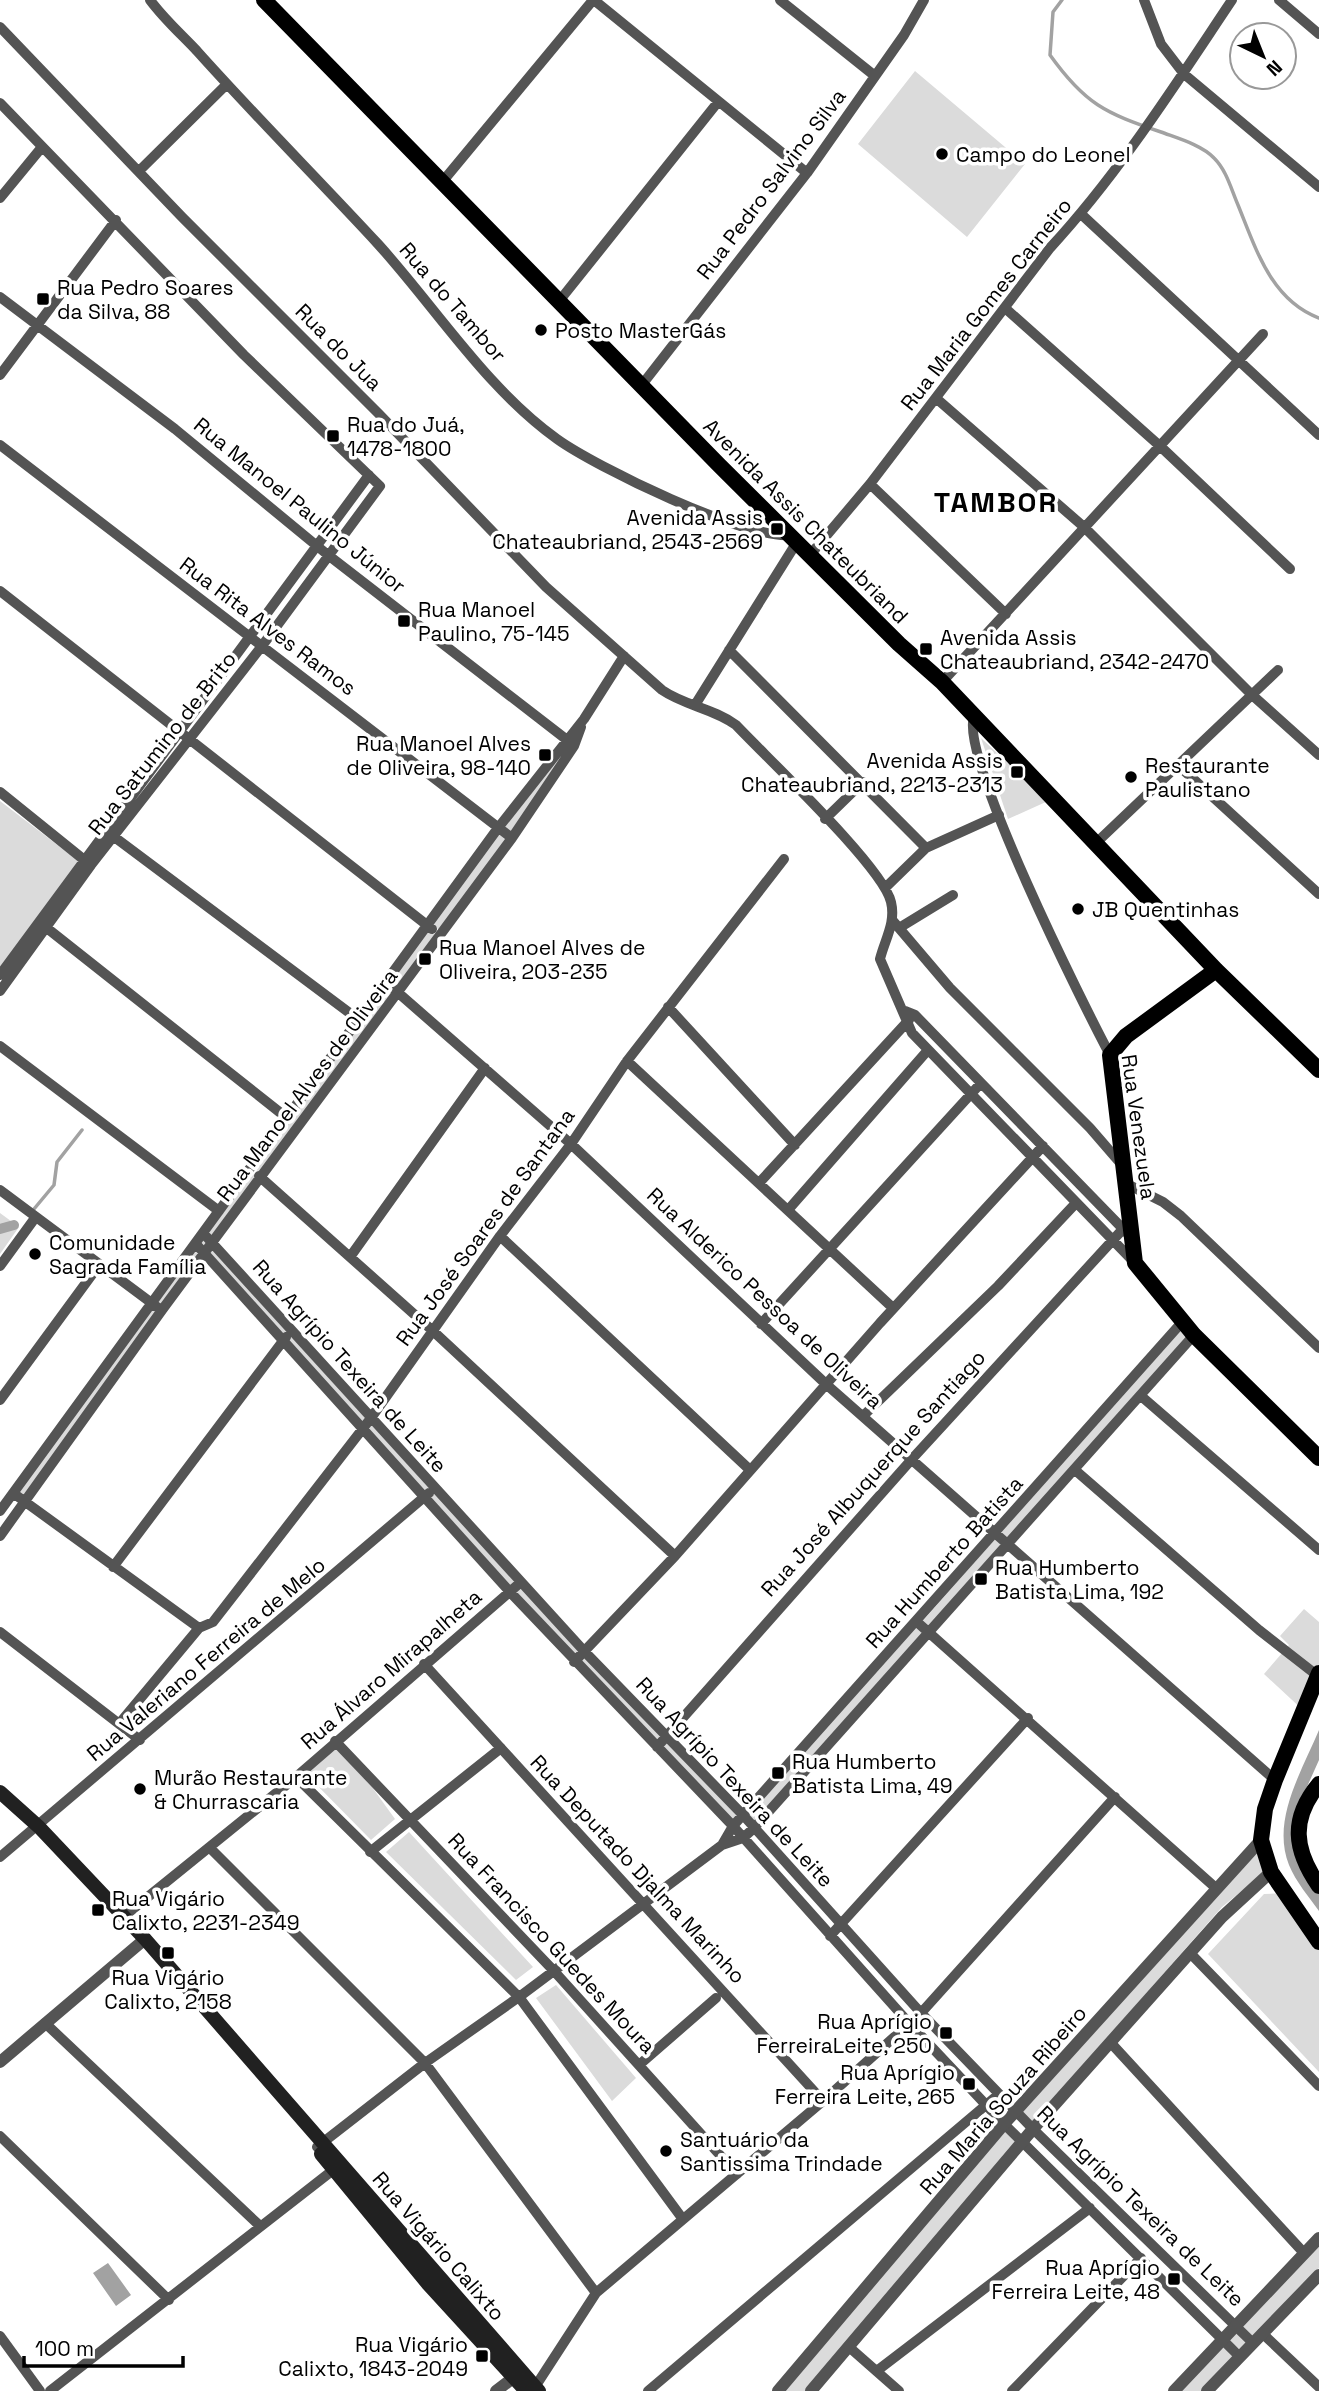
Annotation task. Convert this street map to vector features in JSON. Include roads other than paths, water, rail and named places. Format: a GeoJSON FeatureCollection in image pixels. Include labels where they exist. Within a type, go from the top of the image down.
{"type":"FeatureCollection","features":[{"type":"Feature","properties":{"kind":"main road","name":"Avenida Assis Chateubriand"},"geometry":{"type":"LineString","coordinates":[[264,0],[793,539],[942,682],[1216,970],[1319,1070]]}},
{"type":"Feature","properties":{"kind":"main road"},"geometry":{"type":"LineString","coordinates":[[1110,1055],[1126,1036],[1216,970]]}},
{"type":"Feature","properties":{"kind":"main road","name":"Rua Venezuela"},"geometry":{"type":"LineString","coordinates":[[1110,1055],[1126,1176],[1126,1232]]}},
{"type":"Feature","properties":{"kind":"main road"},"geometry":{"type":"LineString","coordinates":[[1126,1232],[1135,1263],[1194,1335],[1319,1458]]}},
{"type":"Feature","properties":{"kind":"main road"},"geometry":{"type":"LineString","coordinates":[[1318,1675],[1275,1780],[1265,1809],[1261,1840],[1271,1872],[1319,1942]]}},
{"type":"Feature","properties":{"kind":"main road"},"geometry":{"type":"LineString","coordinates":[[1317,1791],[1298,1824],[1300,1847],[1319,1886]]}},
{"type":"Feature","properties":{"kind":"main road","name":"Rua Vigário Calixto"},"geometry":{"type":"LineString","coordinates":[[0,1792],[38,1827],[145,1940],[307,2129],[428,2284],[513,2378],[533,2390]]}},
{"type":"Feature","properties":{"kind":"main road","name":"Rua Vigário Calixto"},"geometry":{"type":"LineString","coordinates":[[337,2167],[533,2390]]}},
{"type":"Feature","properties":{"kind":"street","name":"Rua do Tambor"},"geometry":{"type":"LineString","coordinates":[[150,0],[226,85],[379,245],[511,398],[556,438],[648,488],[750,530],[793,539]]}},
{"type":"Feature","properties":{"kind":"street"},"geometry":{"type":"LineString","coordinates":[[443,181],[594,0],[807,173]]}},
{"type":"Feature","properties":{"kind":"street"},"geometry":{"type":"LineString","coordinates":[[780,0],[875,76]]}},
{"type":"Feature","properties":{"kind":"street","name":"Rua Pedro Salvino Silva"},"geometry":{"type":"LineString","coordinates":[[641,386],[807,173],[924,0]]}},
{"type":"Feature","properties":{"kind":"street"},"geometry":{"type":"LineString","coordinates":[[1144,0],[1161,44],[1184,74],[1319,187]]}},
{"type":"Feature","properties":{"kind":"street","name":"Rua Maria Gomes Carneiro"},"geometry":{"type":"LineString","coordinates":[[810,555],[937,399],[1050,247],[1080,214],[1184,74],[1232,0]]}},
{"type":"Feature","properties":{"kind":"street"},"geometry":{"type":"LineString","coordinates":[[1279,0],[1319,34]]}},
{"type":"Feature","properties":{"kind":"street","name":"Rua do Jua"},"geometry":{"type":"LineString","coordinates":[[0,27],[546,587],[672,698],[717,713],[736,725],[886,887]]}},
{"type":"Feature","properties":{"kind":"street"},"geometry":{"type":"LineString","coordinates":[[139,171],[226,85]]}},
{"type":"Feature","properties":{"kind":"street"},"geometry":{"type":"LineString","coordinates":[[560,300],[718,102]]}},
{"type":"Feature","properties":{"kind":"street"},"geometry":{"type":"LineString","coordinates":[[0,103],[244,355],[369,475]]}},
{"type":"Feature","properties":{"kind":"street"},"geometry":{"type":"LineString","coordinates":[[0,198],[42,147]]}},
{"type":"Feature","properties":{"kind":"street"},"geometry":{"type":"LineString","coordinates":[[1080,214],[1319,435]]}},
{"type":"Feature","properties":{"kind":"street"},"geometry":{"type":"LineString","coordinates":[[0,375],[116,220]]}},
{"type":"Feature","properties":{"kind":"street","name":"Rua Manoel Paulino Júnior"},"geometry":{"type":"LineString","coordinates":[[0,297],[175,429],[328,555],[570,743]]}},
{"type":"Feature","properties":{"kind":"street"},"geometry":{"type":"LineString","coordinates":[[1005,308],[1161,447],[1290,569]]}},
{"type":"Feature","properties":{"kind":"street"},"geometry":{"type":"LineString","coordinates":[[942,682],[1263,334]]}},
{"type":"Feature","properties":{"kind":"street"},"geometry":{"type":"LineString","coordinates":[[937,399],[1084,527],[1251,694],[1319,755]]}},
{"type":"Feature","properties":{"kind":"street","name":"Rua Rita Alves Ramos"},"geometry":{"type":"LineString","coordinates":[[0,445],[512,838]]}},
{"type":"Feature","properties":{"kind":"street","name":"Rua Satumino de Brito"},"geometry":{"type":"LineString","coordinates":[[0,991],[43,925],[179,731],[369,475],[380,486],[262,646],[113,836],[88,862]]}},
{"type":"Feature","properties":{"kind":"street"},"geometry":{"type":"LineString","coordinates":[[870,484],[1006,614]]}},
{"type":"Feature","properties":{"kind":"street"},"geometry":{"type":"LineString","coordinates":[[695,705],[793,539]]}},
{"type":"Feature","properties":{"kind":"street"},"geometry":{"type":"LineString","coordinates":[[0,591],[441,936]]}},
{"type":"Feature","properties":{"kind":"street"},"geometry":{"type":"LineString","coordinates":[[729,650],[926,848]]}},
{"type":"Feature","properties":{"kind":"street","name":"Rua Manoel Alves de Oliveira"},"geometry":{"type":"LineString","coordinates":[[0,1536],[162,1310],[262,1179],[512,838],[624,656]]}},
{"type":"Feature","properties":{"kind":"street"},"geometry":{"type":"LineString","coordinates":[[1096,843],[1279,670]]}},
{"type":"Feature","properties":{"kind":"street","name":"Rua Venezuela"},"geometry":{"type":"LineString","coordinates":[[974,717],[973,736],[999,815],[1049,935],[1110,1055]]}},
{"type":"Feature","properties":{"kind":"street","name":"Rua Manoel Alves de Oliveira"},"geometry":{"type":"LineString","coordinates":[[0,1511],[498,828],[570,743]]}},
{"type":"Feature","properties":{"kind":"street"},"geometry":{"type":"LineString","coordinates":[[1179,766],[1319,894]]}},
{"type":"Feature","properties":{"kind":"street"},"geometry":{"type":"LineString","coordinates":[[825,819],[863,782]]}},
{"type":"Feature","properties":{"kind":"street"},"geometry":{"type":"LineString","coordinates":[[0,792],[88,862]]}},
{"type":"Feature","properties":{"kind":"street"},"geometry":{"type":"LineString","coordinates":[[999,815],[926,848],[886,887],[896,924],[950,988],[1090,1128],[1126,1176],[1181,1216],[1319,1348]]}},
{"type":"Feature","properties":{"kind":"street"},"geometry":{"type":"LineString","coordinates":[[113,836],[359,1020]]}},
{"type":"Feature","properties":{"kind":"street","name":"Rua José Soares de Santana"},"geometry":{"type":"LineString","coordinates":[[199,1628],[218,1618],[371,1418],[500,1236],[571,1144],[627,1061],[784,859]]}},
{"type":"Feature","properties":{"kind":"street"},"geometry":{"type":"LineString","coordinates":[[953,895],[896,924],[880,959],[910,1013],[1126,1232]]}},
{"type":"Feature","properties":{"kind":"street"},"geometry":{"type":"LineString","coordinates":[[43,925],[287,1118]]}},
{"type":"Feature","properties":{"kind":"street","name":"Rua Satumino de Brito"},"geometry":{"type":"LineString","coordinates":[[0,975],[43,925]]}},
{"type":"Feature","properties":{"kind":"street","name":"Rua Alderico Pessoa de Oliveira"},"geometry":{"type":"LineString","coordinates":[[387,983],[571,1144],[827,1385],[1275,1780]]}},
{"type":"Feature","properties":{"kind":"street"},"geometry":{"type":"LineString","coordinates":[[668,1007],[795,1145]]}},
{"type":"Feature","properties":{"kind":"street"},"geometry":{"type":"LineString","coordinates":[[759,1183],[905,1023],[910,1013]]}},
{"type":"Feature","properties":{"kind":"street"},"geometry":{"type":"LineString","coordinates":[[905,1023],[1031,1158],[1135,1263]]}},
{"type":"Feature","properties":{"kind":"street"},"geometry":{"type":"LineString","coordinates":[[0,1046],[219,1211]]}},
{"type":"Feature","properties":{"kind":"street"},"geometry":{"type":"LineString","coordinates":[[788,1210],[928,1050]]}},
{"type":"Feature","properties":{"kind":"street"},"geometry":{"type":"LineString","coordinates":[[627,1061],[893,1308]]}},
{"type":"Feature","properties":{"kind":"street"},"geometry":{"type":"LineString","coordinates":[[350,1258],[485,1068]]}},
{"type":"Feature","properties":{"kind":"street"},"geometry":{"type":"LineString","coordinates":[[761,1324],[981,1083]]}},
{"type":"Feature","properties":{"kind":"street"},"geometry":{"type":"LineString","coordinates":[[574,1662],[675,1556],[893,1308],[1042,1146]]}},
{"type":"Feature","properties":{"kind":"street"},"geometry":{"type":"LineString","coordinates":[[251,1169],[433,1331],[675,1556]]}},
{"type":"Feature","properties":{"kind":"street"},"geometry":{"type":"LineString","coordinates":[[0,1190],[162,1310]]}},
{"type":"Feature","properties":{"kind":"street"},"geometry":{"type":"LineString","coordinates":[[864,1415],[998,1286],[1076,1203]]}},
{"type":"Feature","properties":{"kind":"street"},"geometry":{"type":"LineString","coordinates":[[0,1266],[36,1218]]}},
{"type":"Feature","properties":{"kind":"street","name":"Rua José Albuquerque Santiago"},"geometry":{"type":"LineString","coordinates":[[657,1747],[912,1460],[1113,1241],[1126,1232]]}},
{"type":"Feature","properties":{"kind":"street","name":"Rua Agrípio Texeira de Leite"},"geometry":{"type":"LineString","coordinates":[[204,1234],[585,1652],[743,1815],[921,2013],[1032,2129],[1236,2325],[1257,2338],[1319,2387]]}},
{"type":"Feature","properties":{"kind":"street"},"geometry":{"type":"LineString","coordinates":[[500,1236],[749,1469]]}},
{"type":"Feature","properties":{"kind":"street","name":"Rua Agrípio Texeira de Leite"},"geometry":{"type":"LineString","coordinates":[[196,1244],[574,1662],[733,1826],[986,2106],[1240,2357]]}},
{"type":"Feature","properties":{"kind":"street"},"geometry":{"type":"LineString","coordinates":[[0,1400],[99,1265]]}},
{"type":"Feature","properties":{"kind":"street","name":"Rua Humberto Batista"},"geometry":{"type":"LineString","coordinates":[[722,1845],[733,1826],[997,1533],[1183,1321]]}},
{"type":"Feature","properties":{"kind":"street"},"geometry":{"type":"LineString","coordinates":[[113,1567],[291,1331]]}},
{"type":"Feature","properties":{"kind":"street","name":"Rua Humberto Batista"},"geometry":{"type":"LineString","coordinates":[[743,1838],[930,1633],[1194,1335]]}},
{"type":"Feature","properties":{"kind":"street"},"geometry":{"type":"LineString","coordinates":[[1141,1396],[1319,1550]]}},
{"type":"Feature","properties":{"kind":"street"},"geometry":{"type":"LineString","coordinates":[[1075,1470],[1287,1654],[1318,1675]]}},
{"type":"Feature","properties":{"kind":"street","name":"Rua Valeriano Ferreira de Melo"},"geometry":{"type":"LineString","coordinates":[[0,1857],[435,1487]]}},
{"type":"Feature","properties":{"kind":"street"},"geometry":{"type":"LineString","coordinates":[[13,1493],[199,1628],[119,1724]]}},
{"type":"Feature","properties":{"kind":"street","name":"Rua Álvaro Mirapalheta"},"geometry":{"type":"LineString","coordinates":[[123,1917],[296,1777],[521,1582]]}},
{"type":"Feature","properties":{"kind":"street"},"geometry":{"type":"LineString","coordinates":[[916,1622],[1028,1718],[1217,1889]]}},
{"type":"Feature","properties":{"kind":"street"},"geometry":{"type":"LineString","coordinates":[[0,1632],[140,1740]]}},
{"type":"Feature","properties":{"kind":"street","name":"Rua Deputado Djalma Marinho"},"geometry":{"type":"LineString","coordinates":[[424,1664],[823,2101]]}},
{"type":"Feature","properties":{"kind":"street"},"geometry":{"type":"LineString","coordinates":[[830,1936],[1028,1718]]}},
{"type":"Feature","properties":{"kind":"street","name":"Rua Francisco Guedes Moura"},"geometry":{"type":"LineString","coordinates":[[335,1741],[554,1971],[737,2174]]}},
{"type":"Feature","properties":{"kind":"street"},"geometry":{"type":"LineString","coordinates":[[370,1852],[501,1748]]}},
{"type":"Feature","properties":{"kind":"street"},"geometry":{"type":"LineString","coordinates":[[296,1777],[519,1997],[682,2218]]}},
{"type":"Feature","properties":{"kind":"street"},"geometry":{"type":"LineString","coordinates":[[533,2390],[596,2293],[823,2101],[921,2013],[1115,1797]]}},
{"type":"Feature","properties":{"kind":"street"},"geometry":{"type":"LineString","coordinates":[[320,2145],[425,2063],[519,1997],[722,1845],[743,1838]]}},
{"type":"Feature","properties":{"kind":"street","name":"Rua Maria Souza Ribeiro"},"geometry":{"type":"LineString","coordinates":[[778,2391],[1004,2124],[1261,1840]]}},
{"type":"Feature","properties":{"kind":"street"},"geometry":{"type":"LineString","coordinates":[[210,1848],[425,2063],[596,2293]]}},
{"type":"Feature","properties":{"kind":"street","name":"Rua Maria Souza Ribeiro"},"geometry":{"type":"LineString","coordinates":[[811,2391],[1032,2129],[1222,1917],[1271,1872]]}},
{"type":"Feature","properties":{"kind":"street"},"geometry":{"type":"LineString","coordinates":[[0,2062],[145,1940]]}},
{"type":"Feature","properties":{"kind":"street"},"geometry":{"type":"LineString","coordinates":[[1190,1953],[1319,2086]]}},
{"type":"Feature","properties":{"kind":"street"},"geometry":{"type":"LineString","coordinates":[[639,2065],[716,1998]]}},
{"type":"Feature","properties":{"kind":"street"},"geometry":{"type":"LineString","coordinates":[[45,2023],[260,2225]]}},
{"type":"Feature","properties":{"kind":"street"},"geometry":{"type":"LineString","coordinates":[[1110,2042],[1304,2253]]}},
{"type":"Feature","properties":{"kind":"street"},"geometry":{"type":"LineString","coordinates":[[648,2391],[999,2094]]}},
{"type":"Feature","properties":{"kind":"street"},"geometry":{"type":"LineString","coordinates":[[0,2136],[169,2300]]}},
{"type":"Feature","properties":{"kind":"street"},"geometry":{"type":"LineString","coordinates":[[50,2391],[337,2167]]}},
{"type":"Feature","properties":{"kind":"street"},"geometry":{"type":"LineString","coordinates":[[878,2370],[1090,2208]]}},
{"type":"Feature","properties":{"kind":"street"},"geometry":{"type":"LineString","coordinates":[[1174,2391],[1319,2238]]}},
{"type":"Feature","properties":{"kind":"street"},"geometry":{"type":"LineString","coordinates":[[1012,2391],[1141,2258]]}},
{"type":"Feature","properties":{"kind":"street"},"geometry":{"type":"LineString","coordinates":[[1207,2391],[1319,2274]]}},
{"type":"Feature","properties":{"kind":"street"},"geometry":{"type":"LineString","coordinates":[[0,2336],[40,2391]]}},
{"type":"Feature","properties":{"kind":"street"},"geometry":{"type":"LineString","coordinates":[[849,2347],[899,2391]]}},
{"type":"Feature","properties":{"kind":"street"},"geometry":{"type":"LineString","coordinates":[[496,2391],[513,2378]]}},
{"type":"Feature","properties":{"kind":"waterway"},"geometry":{"type":"LineString","coordinates":[[1062,0],[1053,12],[1050,55],[1063,72],[1086,96],[1110,112],[1189,142],[1214,158],[1225,174],[1267,271],[1289,299],[1302,310],[1319,318]]}},
{"type":"Feature","properties":{"kind":"waterway"},"geometry":{"type":"LineString","coordinates":[[34,1209],[54,1185],[57,1162],[82,1130]]}},
{"type":"Feature","properties":{"kind":"waterway"},"geometry":{"type":"LineString","coordinates":[[0,1229],[14,1225]]}},
{"type":"Feature","properties":{"kind":"place","name":"Campo do Leonel"},"geometry":{"type":"Point","coordinates":[942,154]}},
{"type":"Feature","properties":{"kind":"place","name":"Rua Pedro Soares da Silva, 88"},"geometry":{"type":"Point","coordinates":[43,299]}},
{"type":"Feature","properties":{"kind":"place","name":"Posto MasterGás"},"geometry":{"type":"Point","coordinates":[541,330]}},
{"type":"Feature","properties":{"kind":"place","name":"Rua do Juá, 1478-1800"},"geometry":{"type":"Point","coordinates":[333,436]}},
{"type":"Feature","properties":{"kind":"place","name":"Avenida Assis Chateaubriand, 2543-2569"},"geometry":{"type":"Point","coordinates":[777,529]}},
{"type":"Feature","properties":{"kind":"place","name":"Rua Manoel Paulino, 75-145"},"geometry":{"type":"Point","coordinates":[404,621]}},
{"type":"Feature","properties":{"kind":"place","name":"Avenida Assis Chateaubriand, 2342-2470"},"geometry":{"type":"Point","coordinates":[926,649]}},
{"type":"Feature","properties":{"kind":"place","name":"Rua Manoel Alves de Oliveira, 98-140"},"geometry":{"type":"Point","coordinates":[545,755]}},
{"type":"Feature","properties":{"kind":"place","name":"Avenida Assis Chateaubriand, 2213-2313"},"geometry":{"type":"Point","coordinates":[1017,772]}},
{"type":"Feature","properties":{"kind":"place","name":"Restaurante Paulistano"},"geometry":{"type":"Point","coordinates":[1131,777]}},
{"type":"Feature","properties":{"kind":"place","name":"JB Quentinhas"},"geometry":{"type":"Point","coordinates":[1078,909]}},
{"type":"Feature","properties":{"kind":"place","name":"Rua Manoel Alves de Oliveira, 203-235"},"geometry":{"type":"Point","coordinates":[425,959]}},
{"type":"Feature","properties":{"kind":"place","name":"Comunidade Sagrada Família"},"geometry":{"type":"Point","coordinates":[35,1254]}},
{"type":"Feature","properties":{"kind":"place","name":"Rua Humberto Batista Lima, 192"},"geometry":{"type":"Point","coordinates":[981,1579]}},
{"type":"Feature","properties":{"kind":"place","name":"Rua Humberto Batista Lima, 49"},"geometry":{"type":"Point","coordinates":[778,1773]}},
{"type":"Feature","properties":{"kind":"place","name":"Murão Restaurante & Churrascaria"},"geometry":{"type":"Point","coordinates":[140,1789]}},
{"type":"Feature","properties":{"kind":"place","name":"Rua Vigário Calixto, 2231-2349"},"geometry":{"type":"Point","coordinates":[98,1910]}},
{"type":"Feature","properties":{"kind":"place","name":"Rua Vigário Calixto, 2158"},"geometry":{"type":"Point","coordinates":[168,1953]}},
{"type":"Feature","properties":{"kind":"place","name":"Rua Aprígio FerreiraLeite, 250"},"geometry":{"type":"Point","coordinates":[946,2033]}},
{"type":"Feature","properties":{"kind":"place","name":"Rua Aprígio Ferreira Leite, 265"},"geometry":{"type":"Point","coordinates":[969,2084]}},
{"type":"Feature","properties":{"kind":"place","name":"Santuário da Santissima Trindade"},"geometry":{"type":"Point","coordinates":[666,2151]}},
{"type":"Feature","properties":{"kind":"place","name":"Rua Aprígio Ferreira Leite, 48"},"geometry":{"type":"Point","coordinates":[1174,2279]}},
{"type":"Feature","properties":{"kind":"place","name":"Rua Vigário Calixto, 1843-2049"},"geometry":{"type":"Point","coordinates":[482,2356]}},
{"type":"Feature","properties":{"kind":"district","name":"TAMBOR"},"geometry":{"type":"Point","coordinates":[996,502]}}]}
